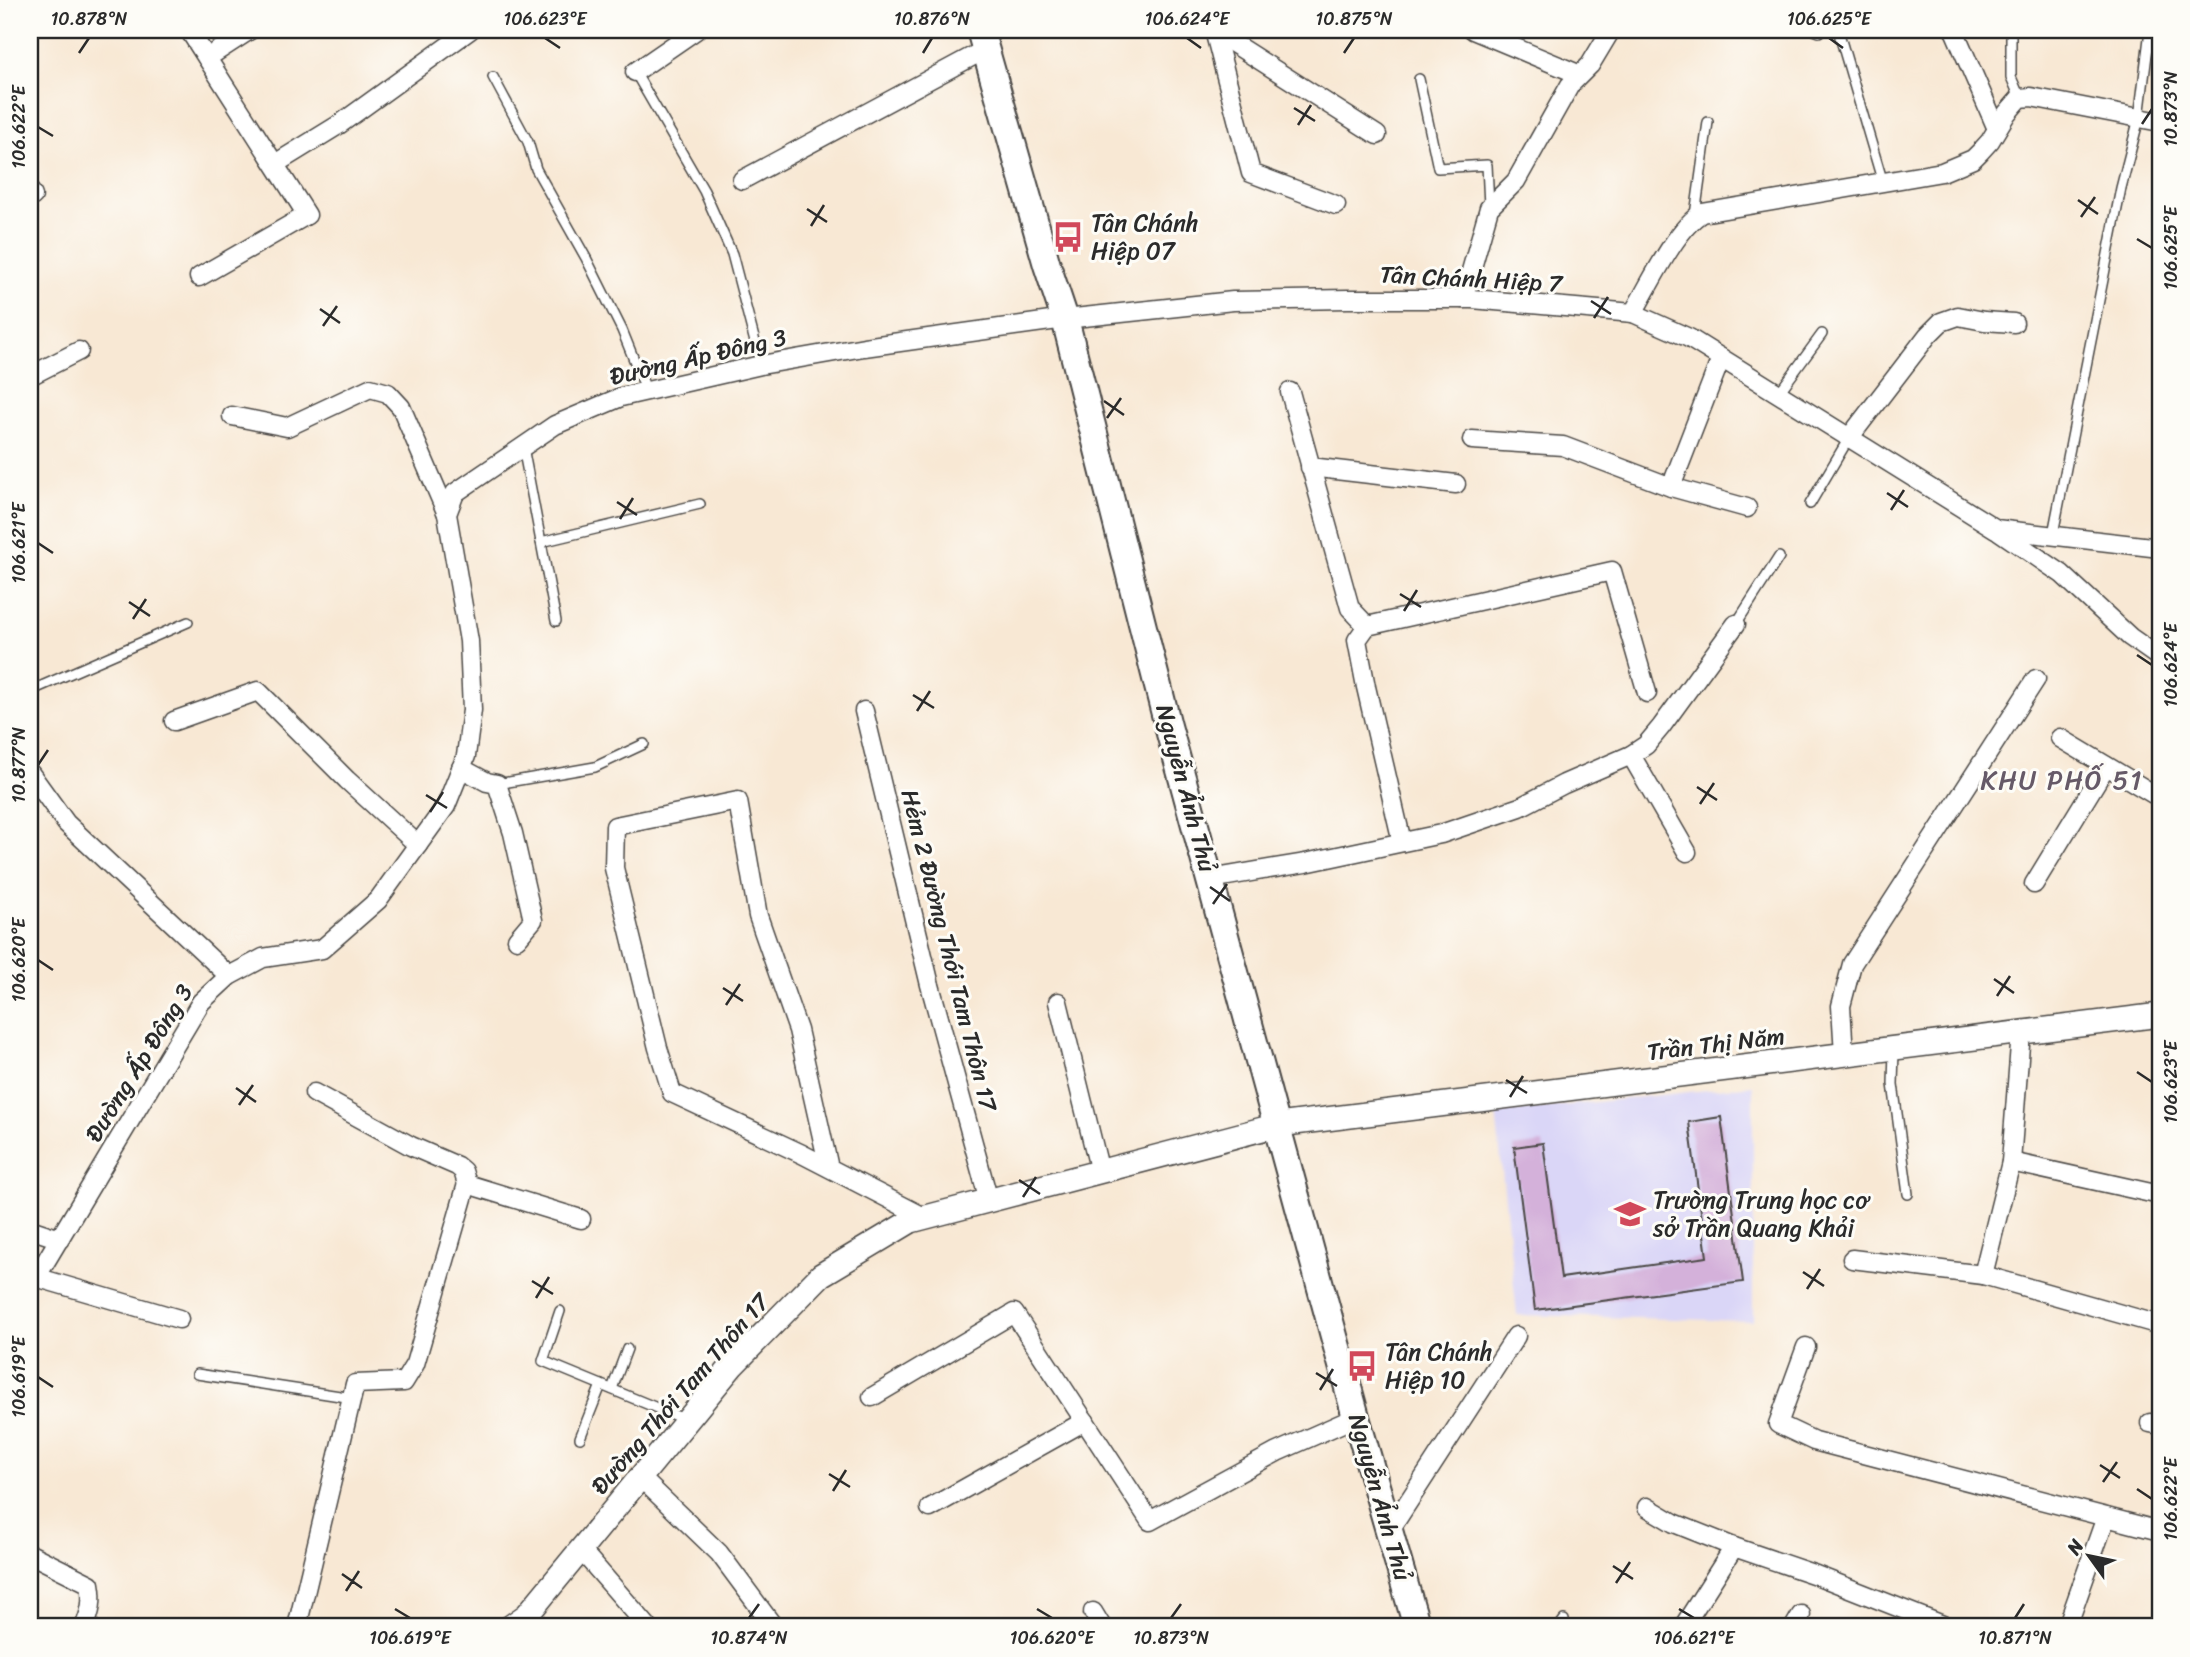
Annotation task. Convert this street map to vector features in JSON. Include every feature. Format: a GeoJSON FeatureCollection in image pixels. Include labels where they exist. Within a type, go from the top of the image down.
{"type":"FeatureCollection","features":[{"type":"Feature","properties":{"kind":"main road","name":"Nguyễn Ảnh Thủ"},"geometry":{"type":"LineString","coordinates":[[983,40],[1065,319],[1168,726],[1356,1417],[1417,1627]]}},
{"type":"Feature","properties":{"kind":"street"},"geometry":{"type":"LineString","coordinates":[[189,30],[307,215],[199,277]]}},
{"type":"Feature","properties":{"kind":"street"},"geometry":{"type":"LineString","coordinates":[[207,58],[250,30]]}},
{"type":"Feature","properties":{"kind":"street"},"geometry":{"type":"LineString","coordinates":[[275,164],[340,124],[470,30]]}},
{"type":"Feature","properties":{"kind":"street"},"geometry":{"type":"LineString","coordinates":[[635,72],[696,30]]}},
{"type":"Feature","properties":{"kind":"street"},"geometry":{"type":"LineString","coordinates":[[1473,30],[1578,74]]}},
{"type":"Feature","properties":{"kind":"street"},"geometry":{"type":"LineString","coordinates":[[1463,299],[1489,208],[1516,181],[1563,96],[1578,74],[1590,65],[1611,30]]}},
{"type":"Feature","properties":{"kind":"street"},"geometry":{"type":"LineString","coordinates":[[1954,30],[1997,129]]}},
{"type":"Feature","properties":{"kind":"street"},"geometry":{"type":"LineString","coordinates":[[1214,31],[1377,135]]}},
{"type":"Feature","properties":{"kind":"street"},"geometry":{"type":"LineString","coordinates":[[1214,31],[1251,173],[1336,205]]}},
{"type":"Feature","properties":{"kind":"street"},"geometry":{"type":"LineString","coordinates":[[742,180],[983,40]]}},
{"type":"Feature","properties":{"kind":"street"},"geometry":{"type":"LineString","coordinates":[[1633,313],[1669,252],[1695,217],[1713,210],[1942,172],[1973,159],[1990,141],[2020,98],[2031,97],[2160,122]]}},
{"type":"Feature","properties":{"kind":"street","name":"Tân Chánh Hiệp 7"},"geometry":{"type":"LineString","coordinates":[[1065,319],[1233,301],[1463,299],[1633,313],[1689,338],[1996,528],[2062,574],[2130,637],[2160,658]]}},
{"type":"Feature","properties":{"kind":"street"},"geometry":{"type":"LineString","coordinates":[[1849,438],[1928,335],[1941,322],[1958,316],[2014,323]]}},
{"type":"Feature","properties":{"kind":"street","name":"Đường Ấp Đông 3"},"geometry":{"type":"LineString","coordinates":[[31,1278],[43,1266],[60,1239],[201,1002],[229,976],[263,958],[322,949],[378,900],[446,806],[466,756],[472,710],[469,641],[447,514],[455,493],[555,425],[621,397],[761,365],[864,347],[1065,319]]}},
{"type":"Feature","properties":{"kind":"street"},"geometry":{"type":"LineString","coordinates":[[30,376],[79,351]]}},
{"type":"Feature","properties":{"kind":"street"},"geometry":{"type":"LineString","coordinates":[[1671,488],[1721,358]]}},
{"type":"Feature","properties":{"kind":"street"},"geometry":{"type":"LineString","coordinates":[[232,416],[287,427],[370,388],[388,393],[401,407],[447,514]]}},
{"type":"Feature","properties":{"kind":"street"},"geometry":{"type":"LineString","coordinates":[[1290,392],[1350,608],[1367,626]]}},
{"type":"Feature","properties":{"kind":"street"},"geometry":{"type":"LineString","coordinates":[[1472,440],[1563,446],[1671,488],[1747,508]]}},
{"type":"Feature","properties":{"kind":"street"},"geometry":{"type":"LineString","coordinates":[[1311,467],[1457,484]]}},
{"type":"Feature","properties":{"kind":"street"},"geometry":{"type":"LineString","coordinates":[[1996,528],[2160,548]]}},
{"type":"Feature","properties":{"kind":"street"},"geometry":{"type":"LineString","coordinates":[[1402,842],[1357,640],[1367,626],[1612,571],[1647,693]]}},
{"type":"Feature","properties":{"kind":"street"},"geometry":{"type":"LineString","coordinates":[[1210,879],[1306,863],[1441,834],[1520,807],[1564,784],[1631,755],[1646,745],[1661,727],[1736,624]]}},
{"type":"Feature","properties":{"kind":"street"},"geometry":{"type":"LineString","coordinates":[[1844,1054],[1841,1006],[1852,964],[2036,678]]}},
{"type":"Feature","properties":{"kind":"street"},"geometry":{"type":"LineString","coordinates":[[174,721],[258,691],[347,780],[418,845]]}},
{"type":"Feature","properties":{"kind":"street","name":"Hẻm 2 Đường Thới Tam Thôn 17"},"geometry":{"type":"LineString","coordinates":[[864,711],[930,985],[989,1201]]}},
{"type":"Feature","properties":{"kind":"street"},"geometry":{"type":"LineString","coordinates":[[2060,738],[2160,798]]}},
{"type":"Feature","properties":{"kind":"street"},"geometry":{"type":"LineString","coordinates":[[1631,755],[1686,852]]}},
{"type":"Feature","properties":{"kind":"street"},"geometry":{"type":"LineString","coordinates":[[2034,884],[2106,766]]}},
{"type":"Feature","properties":{"kind":"street"},"geometry":{"type":"LineString","coordinates":[[461,768],[487,782],[497,784],[513,833],[533,920],[517,939]]}},
{"type":"Feature","properties":{"kind":"street"},"geometry":{"type":"LineString","coordinates":[[30,773],[66,823],[229,976]]}},
{"type":"Feature","properties":{"kind":"street"},"geometry":{"type":"LineString","coordinates":[[829,1168],[798,1030],[758,916],[738,801],[615,826],[614,868],[658,1048],[672,1093],[926,1218]]}},
{"type":"Feature","properties":{"kind":"street"},"geometry":{"type":"LineString","coordinates":[[1059,1002],[1100,1172]]}},
{"type":"Feature","properties":{"kind":"street","name":"Trần Thị Năm"},"geometry":{"type":"LineString","coordinates":[[1278,1125],[2160,1015]]}},
{"type":"Feature","properties":{"kind":"street"},"geometry":{"type":"LineString","coordinates":[[1983,1275],[2011,1162],[2021,1032]]}},
{"type":"Feature","properties":{"kind":"street"},"geometry":{"type":"LineString","coordinates":[[297,1627],[355,1384],[404,1382],[415,1364],[467,1184],[463,1171],[457,1166],[411,1146],[314,1093]]}},
{"type":"Feature","properties":{"kind":"street","name":"Đường Thới Tam Thôn 17"},"geometry":{"type":"LineString","coordinates":[[510,1627],[527,1615],[732,1366],[821,1275],[911,1222],[1278,1125]]}},
{"type":"Feature","properties":{"kind":"street"},"geometry":{"type":"LineString","coordinates":[[2011,1162],[2160,1195]]}},
{"type":"Feature","properties":{"kind":"street"},"geometry":{"type":"LineString","coordinates":[[467,1184],[581,1219]]}},
{"type":"Feature","properties":{"kind":"street"},"geometry":{"type":"LineString","coordinates":[[30,1228],[60,1239]]}},
{"type":"Feature","properties":{"kind":"street"},"geometry":{"type":"LineString","coordinates":[[1852,1259],[1983,1275],[2160,1325]]}},
{"type":"Feature","properties":{"kind":"street"},"geometry":{"type":"LineString","coordinates":[[31,1278],[179,1319]]}},
{"type":"Feature","properties":{"kind":"street"},"geometry":{"type":"LineString","coordinates":[[872,1397],[1014,1313],[1150,1521],[1277,1452],[1356,1417]]}},
{"type":"Feature","properties":{"kind":"street"},"geometry":{"type":"LineString","coordinates":[[1390,1530],[1517,1336]]}},
{"type":"Feature","properties":{"kind":"street"},"geometry":{"type":"LineString","coordinates":[[1806,1347],[1778,1424],[1814,1441],[2160,1531]]}},
{"type":"Feature","properties":{"kind":"street"},"geometry":{"type":"LineString","coordinates":[[930,1508],[1085,1421]]}},
{"type":"Feature","properties":{"kind":"street"},"geometry":{"type":"LineString","coordinates":[[641,1478],[719,1553],[774,1627]]}},
{"type":"Feature","properties":{"kind":"street"},"geometry":{"type":"LineString","coordinates":[[1647,1507],[1674,1523],[1734,1547],[1816,1575],[1948,1627]]}},
{"type":"Feature","properties":{"kind":"street"},"geometry":{"type":"LineString","coordinates":[[2067,1627],[2106,1517]]}},
{"type":"Feature","properties":{"kind":"street"},"geometry":{"type":"LineString","coordinates":[[1682,1627],[1734,1547]]}},
{"type":"Feature","properties":{"kind":"street"},"geometry":{"type":"LineString","coordinates":[[581,1550],[648,1627]]}},
{"type":"Feature","properties":{"kind":"street"},"geometry":{"type":"LineString","coordinates":[[30,1554],[90,1584],[93,1598],[90,1616],[84,1627]]}},
{"type":"Feature","properties":{"kind":"lane"},"geometry":{"type":"LineString","coordinates":[[1814,30],[1820,30]]}},
{"type":"Feature","properties":{"kind":"lane"},"geometry":{"type":"LineString","coordinates":[[1838,30],[1883,183]]}},
{"type":"Feature","properties":{"kind":"lane"},"geometry":{"type":"LineString","coordinates":[[2011,30],[2011,78],[2020,98]]}},
{"type":"Feature","properties":{"kind":"lane"},"geometry":{"type":"LineString","coordinates":[[2053,534],[2121,188],[2139,118],[2150,30]]}},
{"type":"Feature","properties":{"kind":"lane"},"geometry":{"type":"LineString","coordinates":[[635,72],[704,191],[732,254],[761,365]]}},
{"type":"Feature","properties":{"kind":"lane"},"geometry":{"type":"LineString","coordinates":[[493,77],[527,142],[536,169],[586,258],[622,330],[648,392]]}},
{"type":"Feature","properties":{"kind":"lane"},"geometry":{"type":"LineString","coordinates":[[1419,79],[1438,168],[1487,165],[1489,208]]}},
{"type":"Feature","properties":{"kind":"lane"},"geometry":{"type":"LineString","coordinates":[[1695,217],[1707,122]]}},
{"type":"Feature","properties":{"kind":"lane"},"geometry":{"type":"LineString","coordinates":[[1779,394],[1822,334]]}},
{"type":"Feature","properties":{"kind":"lane"},"geometry":{"type":"LineString","coordinates":[[1810,504],[1849,438]]}},
{"type":"Feature","properties":{"kind":"lane"},"geometry":{"type":"LineString","coordinates":[[523,447],[556,621]]}},
{"type":"Feature","properties":{"kind":"lane"},"geometry":{"type":"LineString","coordinates":[[541,542],[700,504]]}},
{"type":"Feature","properties":{"kind":"lane"},"geometry":{"type":"LineString","coordinates":[[1736,624],[1779,556]]}},
{"type":"Feature","properties":{"kind":"lane"},"geometry":{"type":"LineString","coordinates":[[30,691],[188,622]]}},
{"type":"Feature","properties":{"kind":"lane"},"geometry":{"type":"LineString","coordinates":[[497,784],[595,767],[645,744]]}},
{"type":"Feature","properties":{"kind":"lane"},"geometry":{"type":"LineString","coordinates":[[1894,1048],[1893,1084],[1908,1194]]}},
{"type":"Feature","properties":{"kind":"lane"},"geometry":{"type":"LineString","coordinates":[[560,1311],[543,1361],[687,1420]]}},
{"type":"Feature","properties":{"kind":"lane"},"geometry":{"type":"LineString","coordinates":[[612,1389],[627,1349]]}},
{"type":"Feature","properties":{"kind":"lane"},"geometry":{"type":"LineString","coordinates":[[197,1374],[353,1398]]}},
{"type":"Feature","properties":{"kind":"lane"},"geometry":{"type":"LineString","coordinates":[[580,1438],[601,1385]]}},
{"type":"Feature","properties":{"kind":"shaded area","name":"Trường Trung học cơ sở Trần Quang Khải"},"geometry":{"type":"Polygon","coordinates":[[[1753,1085],[1753,1321],[1517,1315],[1496,1113],[1753,1085]]]}},
{"type":"Feature","properties":{"kind":"building"},"geometry":{"type":"Polygon","coordinates":[[[1721,1117],[1743,1282],[1535,1310],[1514,1147],[1543,1143],[1561,1278],[1707,1257],[1689,1122],[1721,1117]]]}},
{"type":"Feature","properties":{"kind":"place","name":"Tân Chánh Hiệp 07"},"geometry":{"type":"Point","coordinates":[1068,237]}},
{"type":"Feature","properties":{"kind":"place","name":"Trường Trung học cơ sở Trần Quang Khải"},"geometry":{"type":"Point","coordinates":[1630,1214]}},
{"type":"Feature","properties":{"kind":"place","name":"Tân Chánh Hiệp 10"},"geometry":{"type":"Point","coordinates":[1362,1366]}},
{"type":"Feature","properties":{"kind":"district","name":"KHU PHỐ 51"},"geometry":{"type":"Point","coordinates":[2062,780]}}]}
